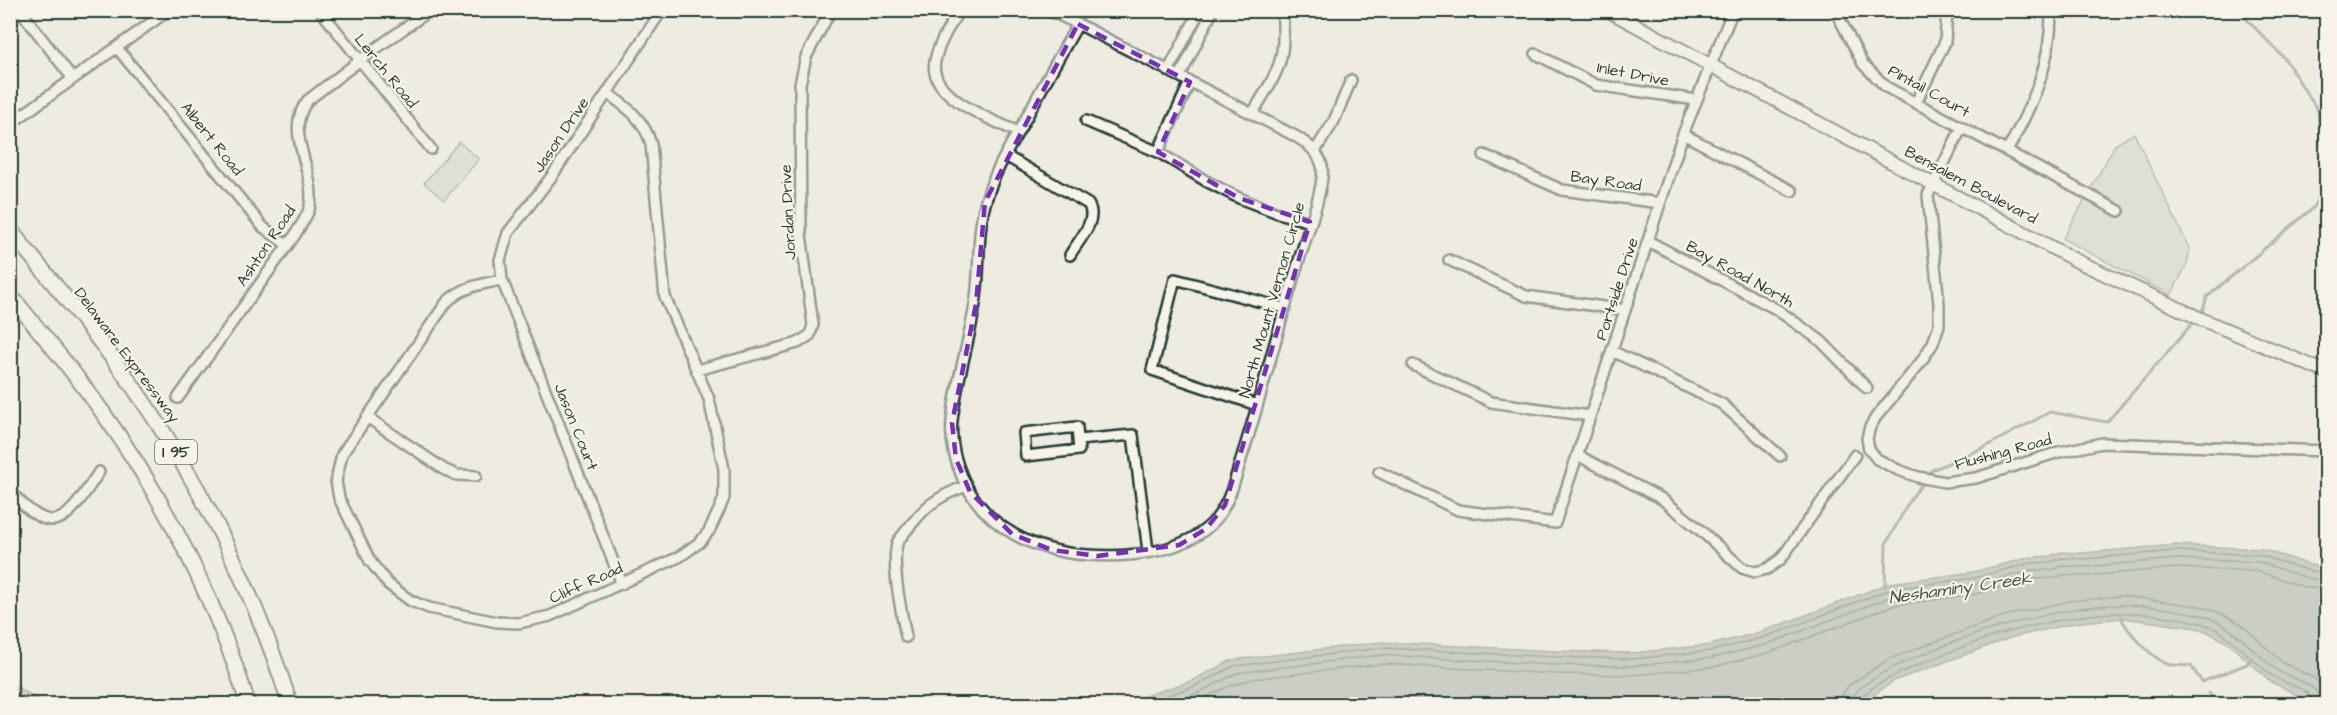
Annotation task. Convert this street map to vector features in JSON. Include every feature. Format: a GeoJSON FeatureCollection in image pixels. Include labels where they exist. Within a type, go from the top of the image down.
{"type":"FeatureCollection","features":[{"type":"Feature","properties":{"kind":"highway","name":"Delaware Expressway"},"geometry":{"type":"LineString","coordinates":[[10,230],[133,386],[188,471],[221,531],[249,592],[290,705]]}},
{"type":"Feature","properties":{"kind":"highway","name":"I 95"},"geometry":{"type":"LineString","coordinates":[[10,295],[100,410],[154,492],[185,549],[212,608],[248,705]]}},
{"type":"Feature","properties":{"kind":"main road","name":"Bensalem Boulevard"},"geometry":{"type":"LineString","coordinates":[[1607,10],[2077,261],[2201,319],[2326,372]]}},
{"type":"Feature","properties":{"kind":"street"},"geometry":{"type":"LineString","coordinates":[[20,10],[73,79]]}},
{"type":"Feature","properties":{"kind":"street"},"geometry":{"type":"LineString","coordinates":[[10,124],[169,10]]}},
{"type":"Feature","properties":{"kind":"street","name":"Lerch Road"},"geometry":{"type":"LineString","coordinates":[[320,10],[359,62],[431,149]]}},
{"type":"Feature","properties":{"kind":"street","name":"Ashton Road"},"geometry":{"type":"LineString","coordinates":[[178,398],[287,245],[310,204],[310,186],[298,132],[300,112],[308,100],[430,10]]}},
{"type":"Feature","properties":{"kind":"street","name":"Jason Drive"},"geometry":{"type":"LineString","coordinates":[[502,280],[500,260],[508,232],[552,176],[662,10]]}},
{"type":"Feature","properties":{"kind":"street","name":"Jordan Drive"},"geometry":{"type":"LineString","coordinates":[[697,370],[798,343],[806,339],[812,330],[813,315],[801,234],[800,84],[806,57],[831,10]]}},
{"type":"Feature","properties":{"kind":"street"},"geometry":{"type":"LineString","coordinates":[[959,10],[935,60],[934,73],[943,90],[953,98],[1018,132]]}},
{"type":"Feature","properties":{"kind":"street"},"geometry":{"type":"LineString","coordinates":[[1048,10],[1295,136],[1315,151],[1334,121],[1351,80]]}},
{"type":"Feature","properties":{"kind":"street"},"geometry":{"type":"LineString","coordinates":[[1168,71],[1200,10]]}},
{"type":"Feature","properties":{"kind":"street"},"geometry":{"type":"LineString","coordinates":[[1180,76],[1213,10]]}},
{"type":"Feature","properties":{"kind":"street"},"geometry":{"type":"LineString","coordinates":[[1252,114],[1279,70],[1284,51],[1282,10]]}},
{"type":"Feature","properties":{"kind":"street","name":"Portside Drive"},"geometry":{"type":"LineString","coordinates":[[1379,472],[1458,510],[1555,523],[1683,134],[1733,10]]}},
{"type":"Feature","properties":{"kind":"street","name":"Pintail Court"},"geometry":{"type":"LineString","coordinates":[[1835,10],[1857,55],[1873,77],[1890,90],[2119,210]]}},
{"type":"Feature","properties":{"kind":"street"},"geometry":{"type":"LineString","coordinates":[[1916,103],[1945,42],[1947,10]]}},
{"type":"Feature","properties":{"kind":"street"},"geometry":{"type":"LineString","coordinates":[[2007,151],[2022,124],[2044,70],[2050,39],[2051,10]]}},
{"type":"Feature","properties":{"kind":"street","name":"North Mount Vernon Circle"},"geometry":{"type":"LineString","coordinates":[[1078,24],[1018,132],[986,202],[980,227],[975,304],[952,423],[956,459],[966,486],[988,516],[1020,539],[1069,554],[1098,556],[1148,551],[1179,545],[1216,519],[1231,492],[1310,222],[1322,174],[1322,166],[1315,151]]}},
{"type":"Feature","properties":{"kind":"street","name":"Albert Road"},"geometry":{"type":"LineString","coordinates":[[117,48],[263,227],[287,245]]}},
{"type":"Feature","properties":{"kind":"street","name":"Inlet Drive"},"geometry":{"type":"LineString","coordinates":[[1536,54],[1596,85],[1696,100]]}},
{"type":"Feature","properties":{"kind":"street"},"geometry":{"type":"LineString","coordinates":[[1158,152],[1190,82]]}},
{"type":"Feature","properties":{"kind":"street","name":"Cliff Road"},"geometry":{"type":"LineString","coordinates":[[502,280],[466,289],[451,297],[342,454],[337,469],[337,488],[339,498],[370,561],[399,594],[429,608],[508,624],[550,616],[680,557],[693,548],[708,531],[724,498],[722,451],[709,399],[665,297],[654,159],[648,133],[635,114],[607,93]]}},
{"type":"Feature","properties":{"kind":"street"},"geometry":{"type":"LineString","coordinates":[[1086,121],[1158,152],[1239,198],[1310,222]]}},
{"type":"Feature","properties":{"kind":"street","name":"Flushing Road"},"geometry":{"type":"LineString","coordinates":[[1962,127],[1928,195],[1939,325],[1933,343],[1876,417],[1867,438],[1869,449],[1877,459],[1918,477],[1945,482],[1976,478],[2059,452],[2102,443],[2326,451]]}},
{"type":"Feature","properties":{"kind":"street"},"geometry":{"type":"LineString","coordinates":[[1683,134],[1792,191]]}},
{"type":"Feature","properties":{"kind":"street","name":"Bay Road"},"geometry":{"type":"LineString","coordinates":[[1484,155],[1562,190],[1660,203]]}},
{"type":"Feature","properties":{"kind":"street"},"geometry":{"type":"LineString","coordinates":[[1006,156],[1088,204],[1091,208],[1092,219],[1070,255]]}},
{"type":"Feature","properties":{"kind":"street","name":"Bay Road North"},"geometry":{"type":"LineString","coordinates":[[1648,241],[1776,309],[1821,341],[1867,388]]}},
{"type":"Feature","properties":{"kind":"street"},"geometry":{"type":"LineString","coordinates":[[1449,260],[1526,296],[1625,310]]}},
{"type":"Feature","properties":{"kind":"street"},"geometry":{"type":"LineString","coordinates":[[1257,405],[1152,370],[1175,279],[1284,308]]}},
{"type":"Feature","properties":{"kind":"street","name":"Jason Court"},"geometry":{"type":"LineString","coordinates":[[502,280],[622,584]]}},
{"type":"Feature","properties":{"kind":"street"},"geometry":{"type":"LineString","coordinates":[[1612,351],[1722,404],[1780,456]]}},
{"type":"Feature","properties":{"kind":"street"},"geometry":{"type":"LineString","coordinates":[[1413,365],[1491,402],[1590,416]]}},
{"type":"Feature","properties":{"kind":"street"},"geometry":{"type":"LineString","coordinates":[[367,417],[445,470],[457,475],[476,476]]}},
{"type":"Feature","properties":{"kind":"street"},"geometry":{"type":"LineString","coordinates":[[1077,427],[1078,440],[1079,450],[1026,456],[1024,433],[1077,427]]}},
{"type":"Feature","properties":{"kind":"street"},"geometry":{"type":"LineString","coordinates":[[1078,440],[1134,435],[1148,551]]}},
{"type":"Feature","properties":{"kind":"street"},"geometry":{"type":"LineString","coordinates":[[1577,456],[1662,499],[1700,529],[1742,568],[1755,572],[1767,569],[1781,559],[1855,455]]}},
{"type":"Feature","properties":{"kind":"street"},"geometry":{"type":"LineString","coordinates":[[10,491],[37,516],[44,519],[60,519],[71,512],[99,472]]}},
{"type":"Feature","properties":{"kind":"street"},"geometry":{"type":"LineString","coordinates":[[906,637],[895,554],[898,541],[928,504],[966,486]]}},
{"type":"Feature","properties":{"kind":"highlighted area"},"geometry":{"type":"Polygon","coordinates":[[[1078,24],[1190,82],[1158,152],[1239,198],[1310,222],[1225,505],[1206,529],[1179,545],[1098,556],[1052,550],[1012,534],[970,492],[956,459],[952,423],[976,304],[985,202],[1078,24]]]}},
{"type":"Feature","properties":{"kind":"shaded area"},"geometry":{"type":"Polygon","coordinates":[[[2134,133],[2190,250],[2187,264],[2171,295],[2063,239],[2115,145],[2134,133]]]}},
{"type":"Feature","properties":{"kind":"shaded area"},"geometry":{"type":"Polygon","coordinates":[[[459,142],[479,159],[444,200],[424,183],[459,142]]]}},
{"type":"Feature","properties":{"kind":"water","name":"Neshaminy Creek"},"geometry":{"type":"Polygon","coordinates":[[[2176,545],[2262,549],[2326,568],[2326,704],[2310,704],[2271,682],[2228,643],[2208,632],[2196,628],[2123,618],[2074,623],[2010,638],[1896,680],[1860,704],[1119,704],[1191,681],[1232,660],[1382,642],[1632,653],[1710,645],[1761,632],[1890,583],[1973,572],[2061,552],[2082,553],[2176,545]]]}},
{"type":"Feature","properties":{"kind":"water"},"geometry":{"type":"Polygon","coordinates":[[[11,684],[47,704],[11,704],[11,684]]]}},
{"type":"Feature","properties":{"kind":"waterway"},"geometry":{"type":"LineString","coordinates":[[2202,312],[2207,297],[2314,207],[2326,179],[2318,111],[2285,59],[2238,10]]}},
{"type":"Feature","properties":{"kind":"waterway","name":"Neshaminy Creek"},"geometry":{"type":"LineString","coordinates":[[1885,586],[1886,544],[1910,500],[1932,470],[1985,447],[2050,412],[2107,422],[2191,325]]}},
{"type":"Feature","properties":{"kind":"waterway"},"geometry":{"type":"LineString","coordinates":[[2121,616],[2134,636],[2161,661],[2167,664],[2191,666],[2202,682],[2247,664],[2251,659]]}},
{"type":"Feature","properties":{"kind":"waterway"},"geometry":{"type":"LineString","coordinates":[[2209,693],[2218,704]]}}]}
